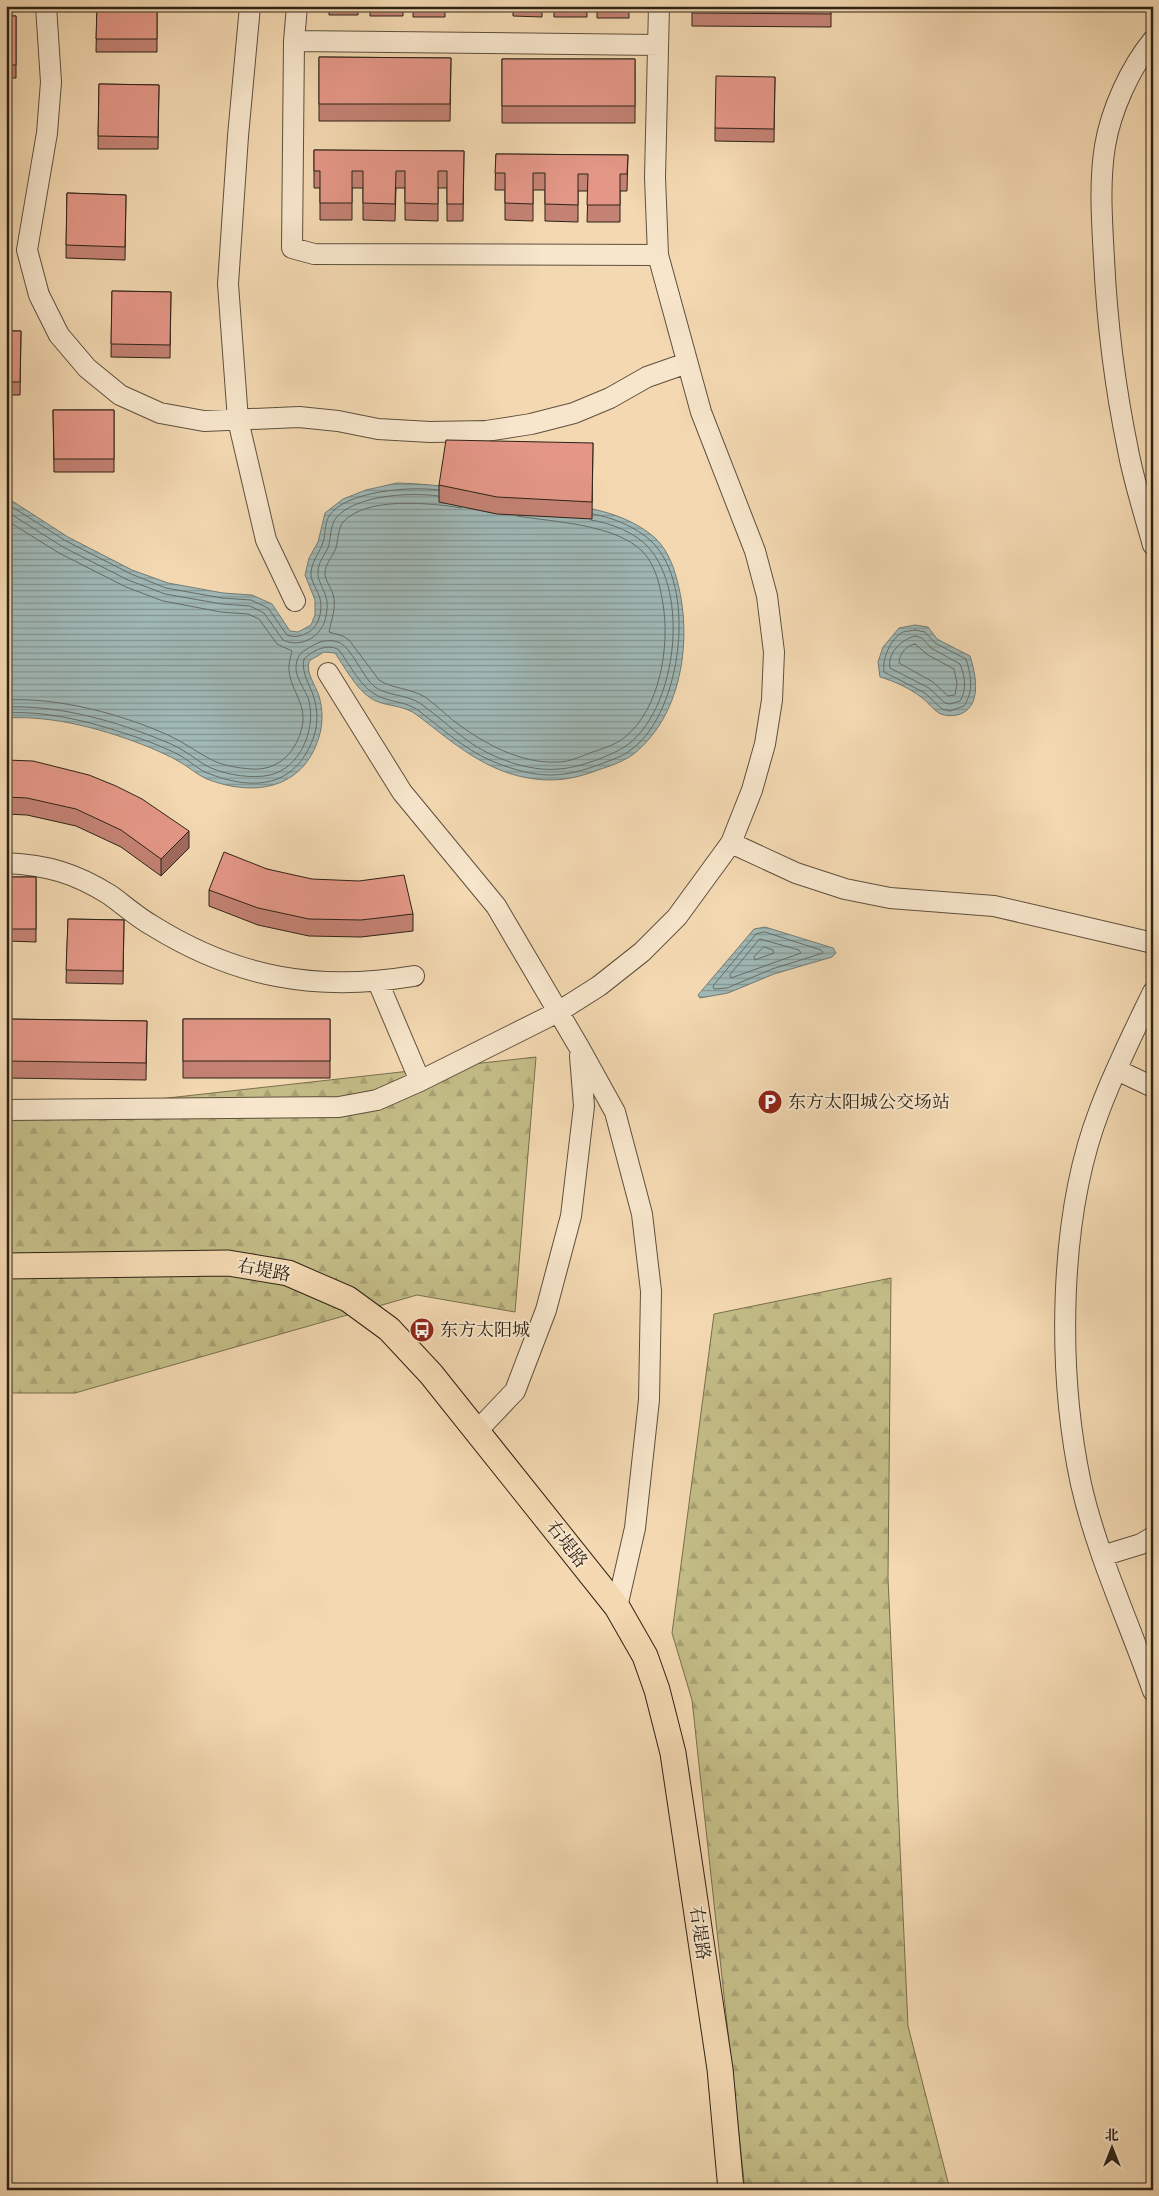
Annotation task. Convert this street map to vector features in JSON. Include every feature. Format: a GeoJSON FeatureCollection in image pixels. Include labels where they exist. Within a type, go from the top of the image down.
{"type":"FeatureCollection","features":[{"type":"Feature","properties":{"kind":"main road","name":"右堤路"},"geometry":{"type":"LineString","coordinates":[[6,1266],[228,1263],[288,1273],[348,1299],[388,1329],[432,1374],[476,1432],[617,1607],[645,1656],[657,1690],[673,1753],[720,2069],[731,2190]]}},
{"type":"Feature","properties":{"kind":"street"},"geometry":{"type":"LineString","coordinates":[[46,6],[51,91],[47,133],[28,250],[40,295],[59,335],[87,368],[120,395],[160,412],[204,421],[300,417],[338,421],[378,429],[430,432],[486,431],[530,424],[574,413],[610,398],[647,377],[687,363]]}},
{"type":"Feature","properties":{"kind":"street"},"geometry":{"type":"LineString","coordinates":[[250,6],[238,136],[228,284],[238,420],[266,540],[295,601]]}},
{"type":"Feature","properties":{"kind":"street"},"geometry":{"type":"LineString","coordinates":[[298,6],[294,40],[292,248],[314,254],[658,255]]}},
{"type":"Feature","properties":{"kind":"street"},"geometry":{"type":"LineString","coordinates":[[6,1110],[339,1107],[376,1100],[420,1082],[558,1012],[599,986],[642,952],[677,917],[731,843],[752,790],[765,744],[772,700],[774,652],[768,596],[755,551],[701,412],[658,255],[655,177],[659,6]]}},
{"type":"Feature","properties":{"kind":"street"},"geometry":{"type":"LineString","coordinates":[[294,40],[658,45]]}},
{"type":"Feature","properties":{"kind":"street"},"geometry":{"type":"LineString","coordinates":[[1153,40],[1122,91],[1106,145],[1101,207],[1106,293],[1114,372],[1128,450],[1153,545]]}},
{"type":"Feature","properties":{"kind":"street"},"geometry":{"type":"LineString","coordinates":[[328,673],[402,792],[496,906],[615,1112],[642,1214],[651,1291],[649,1400],[635,1528],[617,1607]]}},
{"type":"Feature","properties":{"kind":"street"},"geometry":{"type":"LineString","coordinates":[[731,843],[796,873],[845,889],[890,898],[994,906],[1153,943]]}},
{"type":"Feature","properties":{"kind":"street"},"geometry":{"type":"LineString","coordinates":[[6,863],[31,864],[73,874],[110,895],[152,926],[204,954],[239,968],[293,980],[326,983],[378,982],[414,976]]}},
{"type":"Feature","properties":{"kind":"street"},"geometry":{"type":"LineString","coordinates":[[378,982],[420,1082]]}},
{"type":"Feature","properties":{"kind":"street"},"geometry":{"type":"LineString","coordinates":[[1153,992],[1099,1111],[1082,1170],[1071,1232],[1066,1286],[1066,1358],[1070,1416],[1081,1483],[1102,1556],[1153,1691]]}},
{"type":"Feature","properties":{"kind":"street"},"geometry":{"type":"LineString","coordinates":[[476,1432],[515,1391],[546,1310],[569,1225],[584,1106],[579,1047]]}},
{"type":"Feature","properties":{"kind":"street"},"geometry":{"type":"LineString","coordinates":[[1116,1070],[1153,1087]]}},
{"type":"Feature","properties":{"kind":"street"},"geometry":{"type":"LineString","coordinates":[[1102,1556],[1140,1544],[1153,1537]]}},
{"type":"Feature","properties":{"kind":"green space"},"geometry":{"type":"Polygon","coordinates":[[[536,1057],[515,1312],[417,1295],[75,1393],[6,1393],[6,1116],[536,1057]]]}},
{"type":"Feature","properties":{"kind":"green space"},"geometry":{"type":"Polygon","coordinates":[[[891,1278],[888,1578],[908,2026],[950,2190],[745,2190],[692,1700],[672,1633],[714,1314],[891,1278]]]}},
{"type":"Feature","properties":{"kind":"water"},"geometry":{"type":"Polygon","coordinates":[[[397,483],[459,488],[590,508],[624,519],[640,527],[660,543],[669,557],[681,598],[684,639],[682,660],[672,701],[651,737],[636,752],[618,763],[575,777],[560,780],[543,780],[517,776],[472,755],[412,712],[376,701],[353,680],[335,653],[324,652],[309,661],[308,666],[321,706],[322,722],[319,737],[311,755],[301,768],[289,778],[274,785],[258,788],[224,785],[203,777],[165,754],[117,735],[61,721],[6,718],[6,497],[68,537],[132,570],[168,583],[223,593],[252,595],[272,604],[290,631],[298,632],[311,625],[315,615],[315,600],[305,575],[309,558],[318,542],[325,513],[343,499],[366,490],[397,483]]]}},
{"type":"Feature","properties":{"kind":"water"},"geometry":{"type":"Polygon","coordinates":[[[915,625],[928,627],[937,639],[970,656],[976,690],[971,706],[965,711],[953,716],[941,714],[912,691],[880,677],[878,662],[883,647],[899,628],[915,625]]]}},
{"type":"Feature","properties":{"kind":"water"},"geometry":{"type":"Polygon","coordinates":[[[765,927],[833,948],[836,953],[832,957],[774,974],[728,993],[700,998],[698,995],[754,929],[765,927]]]}},
{"type":"Feature","properties":{"kind":"building"},"geometry":{"type":"Polygon","coordinates":[[[97,6],[157,6],[157,39],[96,39],[97,6]]]}},
{"type":"Feature","properties":{"kind":"building"},"geometry":{"type":"Polygon","coordinates":[[[692,6],[831,6],[831,14],[692,13],[692,6]]]}},
{"type":"Feature","properties":{"kind":"building"},"geometry":{"type":"Polygon","coordinates":[[[6,16],[16,16],[16,65],[6,65],[6,16]]]}},
{"type":"Feature","properties":{"kind":"building"},"geometry":{"type":"Polygon","coordinates":[[[319,57],[451,58],[450,104],[319,104],[319,57]]]}},
{"type":"Feature","properties":{"kind":"building"},"geometry":{"type":"Polygon","coordinates":[[[502,59],[635,59],[635,106],[502,106],[502,59]]]}},
{"type":"Feature","properties":{"kind":"building"},"geometry":{"type":"Polygon","coordinates":[[[716,76],[775,77],[774,129],[715,128],[716,76]]]}},
{"type":"Feature","properties":{"kind":"building"},"geometry":{"type":"Polygon","coordinates":[[[99,84],[159,85],[158,137],[98,136],[99,84]]]}},
{"type":"Feature","properties":{"kind":"building"},"geometry":{"type":"Polygon","coordinates":[[[6,122],[8,122],[8,170],[6,170],[6,122]]]}},
{"type":"Feature","properties":{"kind":"building"},"geometry":{"type":"Polygon","coordinates":[[[314,150],[464,151],[463,204],[447,204],[447,171],[438,171],[438,204],[405,203],[405,171],[396,171],[395,204],[363,203],[363,171],[352,171],[352,203],[320,203],[320,171],[314,171],[314,150]]]}},
{"type":"Feature","properties":{"kind":"building"},"geometry":{"type":"Polygon","coordinates":[[[496,154],[628,155],[627,174],[620,174],[620,205],[587,205],[588,174],[578,174],[578,205],[545,204],[545,173],[533,173],[533,204],[505,203],[505,173],[495,173],[496,154]]]}},
{"type":"Feature","properties":{"kind":"building"},"geometry":{"type":"Polygon","coordinates":[[[67,193],[126,195],[125,247],[66,245],[67,193]]]}},
{"type":"Feature","properties":{"kind":"building"},"geometry":{"type":"Polygon","coordinates":[[[112,291],[171,292],[170,345],[111,344],[112,291]]]}},
{"type":"Feature","properties":{"kind":"building"},"geometry":{"type":"Polygon","coordinates":[[[6,331],[21,331],[20,382],[6,382],[6,331]]]}},
{"type":"Feature","properties":{"kind":"building"},"geometry":{"type":"Polygon","coordinates":[[[53,410],[114,410],[114,459],[54,459],[53,410]]]}},
{"type":"Feature","properties":{"kind":"building"},"geometry":{"type":"Polygon","coordinates":[[[446,440],[593,443],[592,502],[497,497],[439,485],[446,440]]]}},
{"type":"Feature","properties":{"kind":"building"},"geometry":{"type":"Polygon","coordinates":[[[6,760],[33,761],[89,775],[142,799],[189,831],[161,859],[121,830],[76,809],[27,798],[6,797],[6,760]]]}},
{"type":"Feature","properties":{"kind":"building"},"geometry":{"type":"Polygon","coordinates":[[[224,852],[267,869],[312,879],[359,881],[404,875],[413,914],[361,920],[309,919],[258,908],[209,890],[224,852]]]}},
{"type":"Feature","properties":{"kind":"building"},"geometry":{"type":"Polygon","coordinates":[[[6,877],[36,877],[36,929],[6,929],[6,877]]]}},
{"type":"Feature","properties":{"kind":"building"},"geometry":{"type":"Polygon","coordinates":[[[68,919],[124,920],[123,971],[66,970],[68,919]]]}},
{"type":"Feature","properties":{"kind":"building"},"geometry":{"type":"Polygon","coordinates":[[[6,1019],[147,1021],[146,1063],[6,1061],[6,1019]]]}},
{"type":"Feature","properties":{"kind":"building"},"geometry":{"type":"Polygon","coordinates":[[[183,1019],[330,1019],[330,1061],[183,1061],[183,1019]]]}},
{"type":"Feature","properties":{"kind":"place","name":"东方太阳城公交场站"},"geometry":{"type":"Point","coordinates":[770,1102]}},
{"type":"Feature","properties":{"kind":"place","name":"东方太阳城"},"geometry":{"type":"Point","coordinates":[422,1330]}}]}
